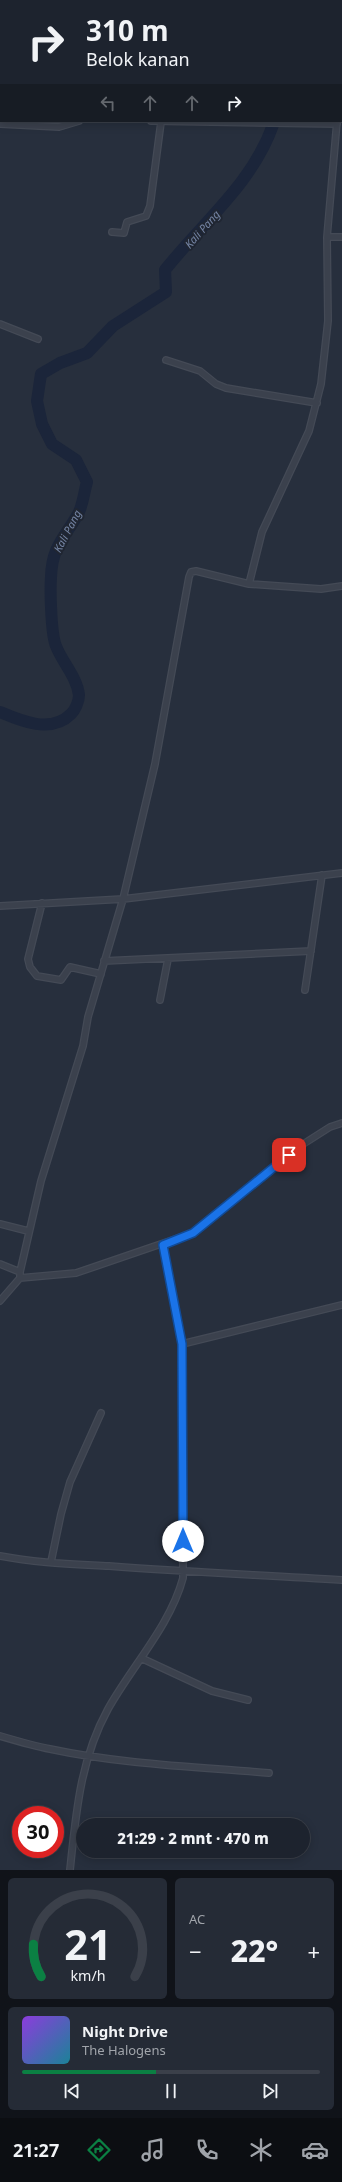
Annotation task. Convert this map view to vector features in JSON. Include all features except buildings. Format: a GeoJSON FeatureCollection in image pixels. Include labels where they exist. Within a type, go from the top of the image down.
{"type":"FeatureCollection","features":[{"type":"Feature","properties":{"kind":"street"},"geometry":{"type":"LineString","coordinates":[[0,124],[59,127],[76,122]]}},
{"type":"Feature","properties":{"kind":"street"},"geometry":{"type":"LineString","coordinates":[[112,232],[124,233],[127,222],[146,216],[150,206],[161,122],[337,123],[327,237],[328,321],[321,384],[309,431],[262,532],[249,584]]}},
{"type":"Feature","properties":{"kind":"street"},"geometry":{"type":"LineString","coordinates":[[327,237],[342,237]]}},
{"type":"Feature","properties":{"kind":"street"},"geometry":{"type":"LineString","coordinates":[[0,324],[38,339]]}},
{"type":"Feature","properties":{"kind":"street"},"geometry":{"type":"LineString","coordinates":[[166,360],[200,371],[216,384],[226,388],[317,403]]}},
{"type":"Feature","properties":{"kind":"street"},"geometry":{"type":"LineString","coordinates":[[0,1302],[20,1278],[28,1231],[41,1181],[82,1046],[88,1017],[123,899],[155,764],[189,577],[192,572],[196,571],[249,584],[321,589],[342,586]]}},
{"type":"Feature","properties":{"kind":"street"},"geometry":{"type":"LineString","coordinates":[[0,906],[123,899],[342,873]]}},
{"type":"Feature","properties":{"kind":"street"},"geometry":{"type":"LineString","coordinates":[[304,990],[322,875]]}},
{"type":"Feature","properties":{"kind":"street"},"geometry":{"type":"LineString","coordinates":[[42,904],[28,959],[33,972],[37,976],[61,980],[70,967],[101,974]]}},
{"type":"Feature","properties":{"kind":"street"},"geometry":{"type":"LineString","coordinates":[[104,961],[168,959],[311,950]]}},
{"type":"Feature","properties":{"kind":"street"},"geometry":{"type":"LineString","coordinates":[[160,1000],[168,959]]}},
{"type":"Feature","properties":{"kind":"street"},"geometry":{"type":"LineString","coordinates":[[20,1278],[76,1273],[163,1245],[193,1233],[297,1148],[330,1127],[342,1123]]}},
{"type":"Feature","properties":{"kind":"street"},"geometry":{"type":"LineString","coordinates":[[0,1224],[28,1231]]}},
{"type":"Feature","properties":{"kind":"street"},"geometry":{"type":"LineString","coordinates":[[70,1870],[78,1796],[87,1755],[108,1709],[172,1606],[180,1587],[183,1571],[180,1340],[163,1245]]}},
{"type":"Feature","properties":{"kind":"street"},"geometry":{"type":"LineString","coordinates":[[0,1264],[20,1272]]}},
{"type":"Feature","properties":{"kind":"street"},"geometry":{"type":"LineString","coordinates":[[180,1340],[342,1305]]}},
{"type":"Feature","properties":{"kind":"street"},"geometry":{"type":"LineString","coordinates":[[51,1562],[61,1514],[70,1482],[101,1413]]}},
{"type":"Feature","properties":{"kind":"street"},"geometry":{"type":"LineString","coordinates":[[0,1556],[51,1562],[342,1580]]}},
{"type":"Feature","properties":{"kind":"street"},"geometry":{"type":"LineString","coordinates":[[141,1658],[212,1691],[248,1700]]}},
{"type":"Feature","properties":{"kind":"street"},"geometry":{"type":"LineString","coordinates":[[0,1736],[51,1749],[87,1755],[186,1766],[269,1773]]}},
{"type":"Feature","properties":{"kind":"waterway","name":"Kali Pang"},"geometry":{"type":"LineString","coordinates":[[0,712],[26,722],[45,725],[63,720],[71,714],[79,698],[78,688],[54,640],[51,612],[51,583],[52,566],[56,550],[80,510],[87,482],[76,460],[52,444],[42,424],[37,401],[41,374],[60,363],[87,353],[113,326],[166,292],[165,270],[240,184],[253,166],[273,125]]}},
{"type":"Feature","properties":{"kind":"route"},"geometry":{"type":"LineString","coordinates":[[183,1541],[182,1344],[180,1341],[163,1245],[193,1233],[289,1155]]}}]}
